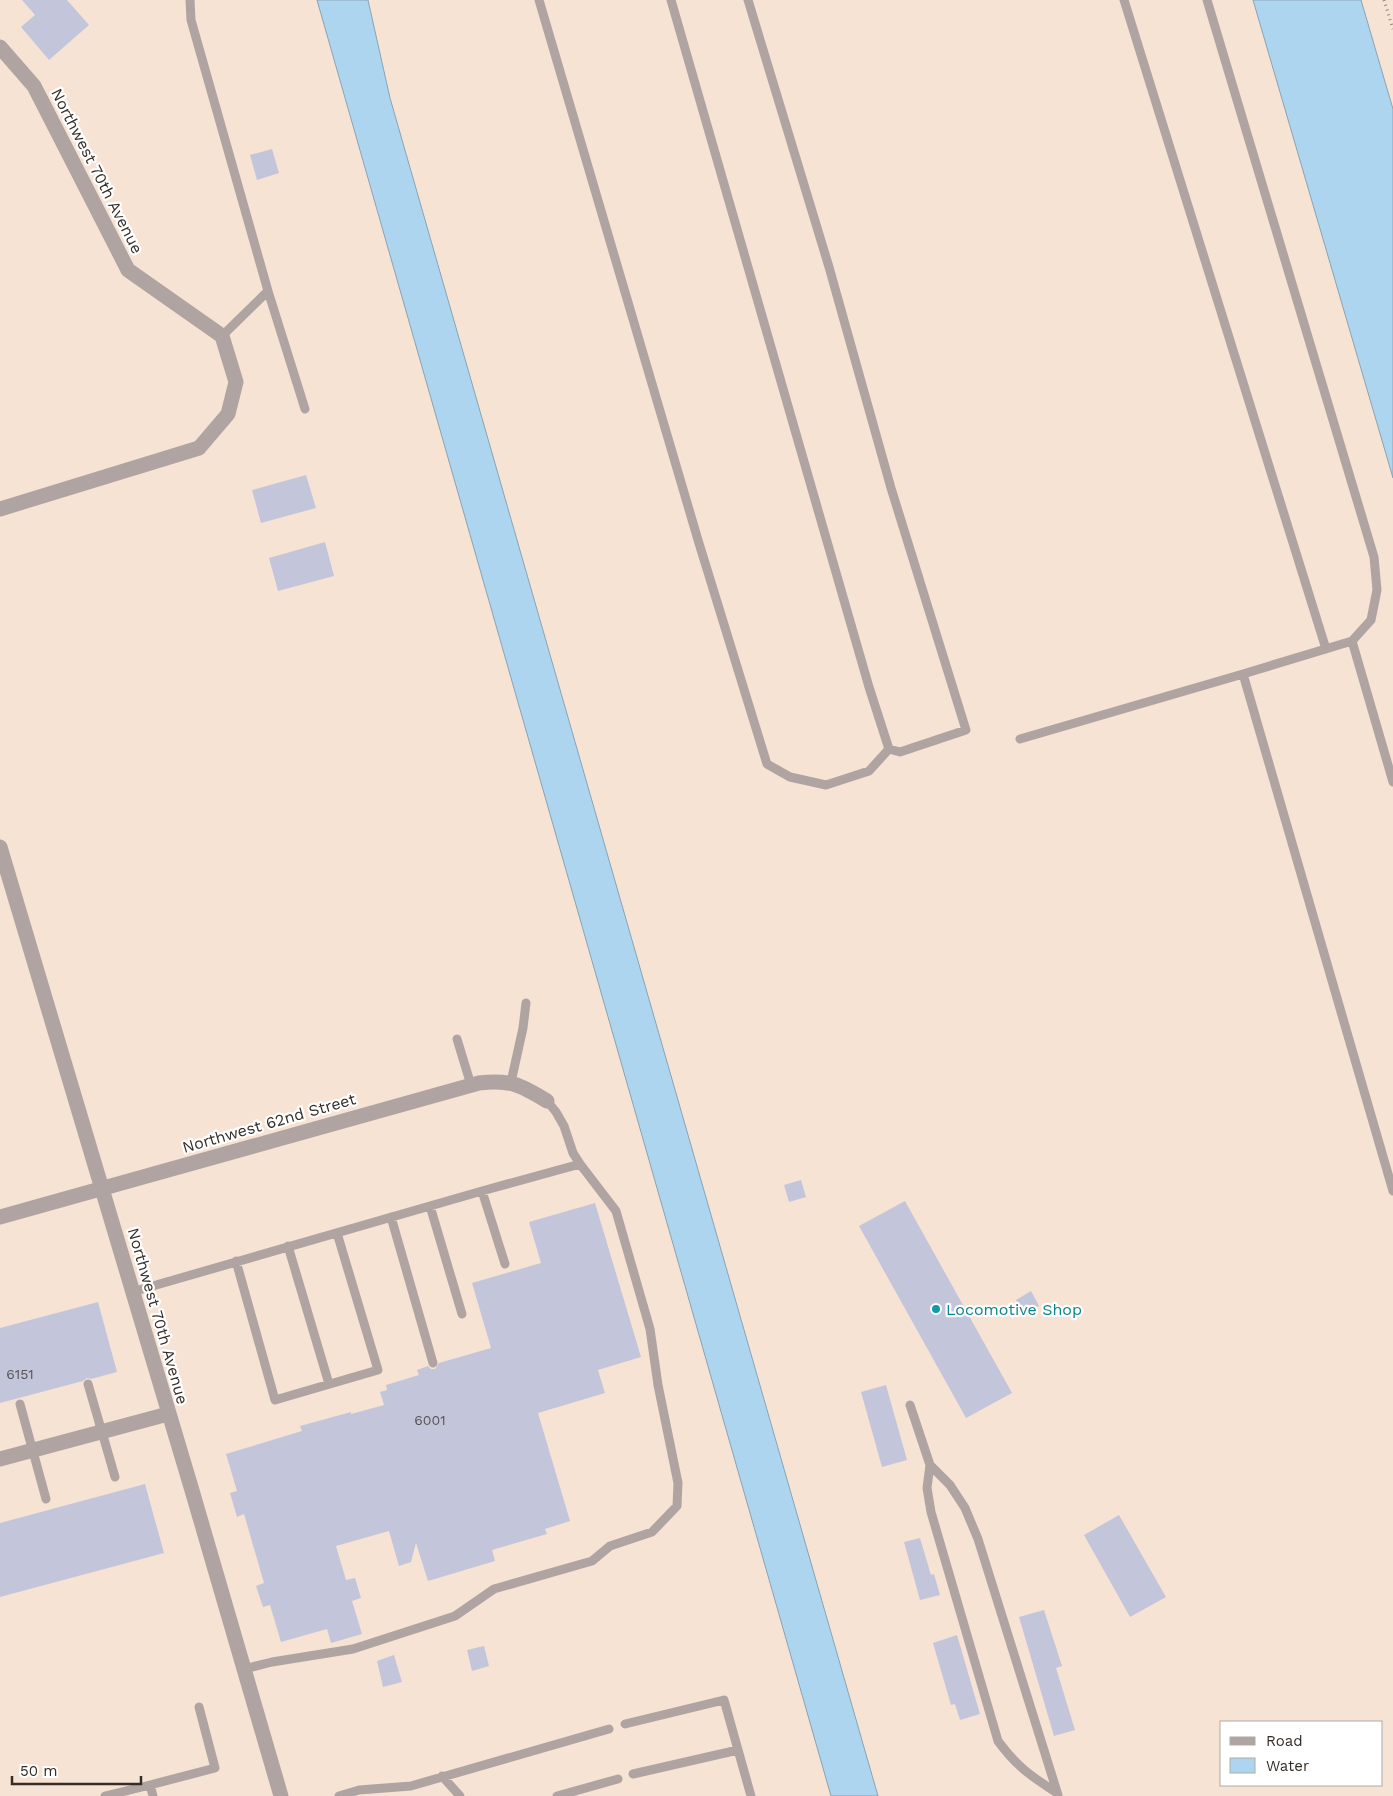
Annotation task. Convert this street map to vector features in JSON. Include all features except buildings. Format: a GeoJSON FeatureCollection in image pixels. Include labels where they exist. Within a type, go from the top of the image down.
{"type":"FeatureCollection","features":[{"type":"Feature","properties":{"kind":"street","name":"Northwest 70th Avenue"},"geometry":{"type":"LineString","coordinates":[[0,47],[34,86],[128,270],[222,336]]}},
{"type":"Feature","properties":{"kind":"street"},"geometry":{"type":"LineString","coordinates":[[0,509],[199,448],[228,414],[236,382],[222,336]]}},
{"type":"Feature","properties":{"kind":"street","name":"Northwest 70th Avenue"},"geometry":{"type":"LineString","coordinates":[[0,847],[281,1796]]}},
{"type":"Feature","properties":{"kind":"street","name":"Northwest 62nd Street"},"geometry":{"type":"LineString","coordinates":[[0,1217],[470,1085],[495,1081],[510,1082],[547,1101]]}},
{"type":"Feature","properties":{"kind":"street"},"geometry":{"type":"LineString","coordinates":[[0,1459],[168,1414]]}},
{"type":"Feature","properties":{"kind":"lane"},"geometry":{"type":"LineString","coordinates":[[190,0],[191,20],[268,291],[305,409]]}},
{"type":"Feature","properties":{"kind":"lane"},"geometry":{"type":"LineString","coordinates":[[539,0],[698,540],[767,764],[790,777],[826,785],[869,771],[889,749]]}},
{"type":"Feature","properties":{"kind":"lane"},"geometry":{"type":"LineString","coordinates":[[670,0],[869,688],[889,749]]}},
{"type":"Feature","properties":{"kind":"lane"},"geometry":{"type":"LineString","coordinates":[[748,0],[829,267],[894,496],[966,730],[900,752],[889,749]]}},
{"type":"Feature","properties":{"kind":"lane"},"geometry":{"type":"LineString","coordinates":[[1124,0],[1326,649]]}},
{"type":"Feature","properties":{"kind":"lane"},"geometry":{"type":"LineString","coordinates":[[1020,738],[1352,641],[1371,620],[1377,590],[1374,558],[1207,0]]}},
{"type":"Feature","properties":{"kind":"lane"},"geometry":{"type":"LineString","coordinates":[[222,336],[268,291]]}},
{"type":"Feature","properties":{"kind":"lane"},"geometry":{"type":"LineString","coordinates":[[1352,641],[1393,782]]}},
{"type":"Feature","properties":{"kind":"lane"},"geometry":{"type":"LineString","coordinates":[[1243,674],[1393,1191]]}},
{"type":"Feature","properties":{"kind":"lane"},"geometry":{"type":"LineString","coordinates":[[510,1082],[523,1028],[526,1003]]}},
{"type":"Feature","properties":{"kind":"lane"},"geometry":{"type":"LineString","coordinates":[[457,1039],[470,1085]]}},
{"type":"Feature","properties":{"kind":"lane"},"geometry":{"type":"LineString","coordinates":[[244,1669],[272,1662],[353,1649],[455,1616],[494,1589],[592,1561],[610,1546],[652,1532],[677,1506],[678,1483],[658,1385],[650,1329],[616,1211],[573,1153],[564,1126],[547,1101]]}},
{"type":"Feature","properties":{"kind":"lane"},"geometry":{"type":"LineString","coordinates":[[132,1292],[580,1164]]}},
{"type":"Feature","properties":{"kind":"lane"},"geometry":{"type":"LineString","coordinates":[[482,1191],[505,1264]]}},
{"type":"Feature","properties":{"kind":"lane"},"geometry":{"type":"LineString","coordinates":[[430,1206],[462,1314]]}},
{"type":"Feature","properties":{"kind":"lane"},"geometry":{"type":"LineString","coordinates":[[391,1217],[433,1363]]}},
{"type":"Feature","properties":{"kind":"lane"},"geometry":{"type":"LineString","coordinates":[[236,1261],[275,1400],[378,1370],[337,1233]]}},
{"type":"Feature","properties":{"kind":"lane"},"geometry":{"type":"LineString","coordinates":[[288,1246],[329,1384]]}},
{"type":"Feature","properties":{"kind":"lane"},"geometry":{"type":"LineString","coordinates":[[88,1384],[115,1477]]}},
{"type":"Feature","properties":{"kind":"lane"},"geometry":{"type":"LineString","coordinates":[[20,1404],[46,1500]]}},
{"type":"Feature","properties":{"kind":"lane"},"geometry":{"type":"LineString","coordinates":[[910,1406],[930,1465],[927,1488],[931,1512],[998,1741],[1012,1760],[1023,1770],[1058,1794]]}},
{"type":"Feature","properties":{"kind":"lane"},"geometry":{"type":"LineString","coordinates":[[930,1465],[950,1485],[965,1508],[978,1540],[1058,1794]]}},
{"type":"Feature","properties":{"kind":"lane"},"geometry":{"type":"LineString","coordinates":[[625,1724],[724,1700],[751,1796]]}},
{"type":"Feature","properties":{"kind":"lane"},"geometry":{"type":"LineString","coordinates":[[106,1796],[216,1768],[199,1707]]}},
{"type":"Feature","properties":{"kind":"lane"},"geometry":{"type":"LineString","coordinates":[[338,1796],[360,1790],[411,1786],[609,1729]]}},
{"type":"Feature","properties":{"kind":"lane"},"geometry":{"type":"LineString","coordinates":[[633,1774],[738,1750]]}},
{"type":"Feature","properties":{"kind":"lane"},"geometry":{"type":"LineString","coordinates":[[442,1776],[460,1796]]}},
{"type":"Feature","properties":{"kind":"lane"},"geometry":{"type":"LineString","coordinates":[[557,1796],[618,1779]]}},
{"type":"Feature","properties":{"kind":"lane"},"geometry":{"type":"LineString","coordinates":[[150,1785],[153,1796]]}},
{"type":"Feature","properties":{"kind":"path"},"geometry":{"type":"LineString","coordinates":[[1384,0],[1393,29]]}},
{"type":"Feature","properties":{"kind":"water"},"geometry":{"type":"Polygon","coordinates":[[[317,0],[368,0],[390,98],[878,1796],[831,1796],[317,0]]]}},
{"type":"Feature","properties":{"kind":"water"},"geometry":{"type":"Polygon","coordinates":[[[1253,0],[1361,0],[1393,109],[1393,478],[1253,0]]]}},
{"type":"Feature","properties":{"kind":"place","name":"Locomotive Shop"},"geometry":{"type":"Point","coordinates":[936,1309]}}]}
